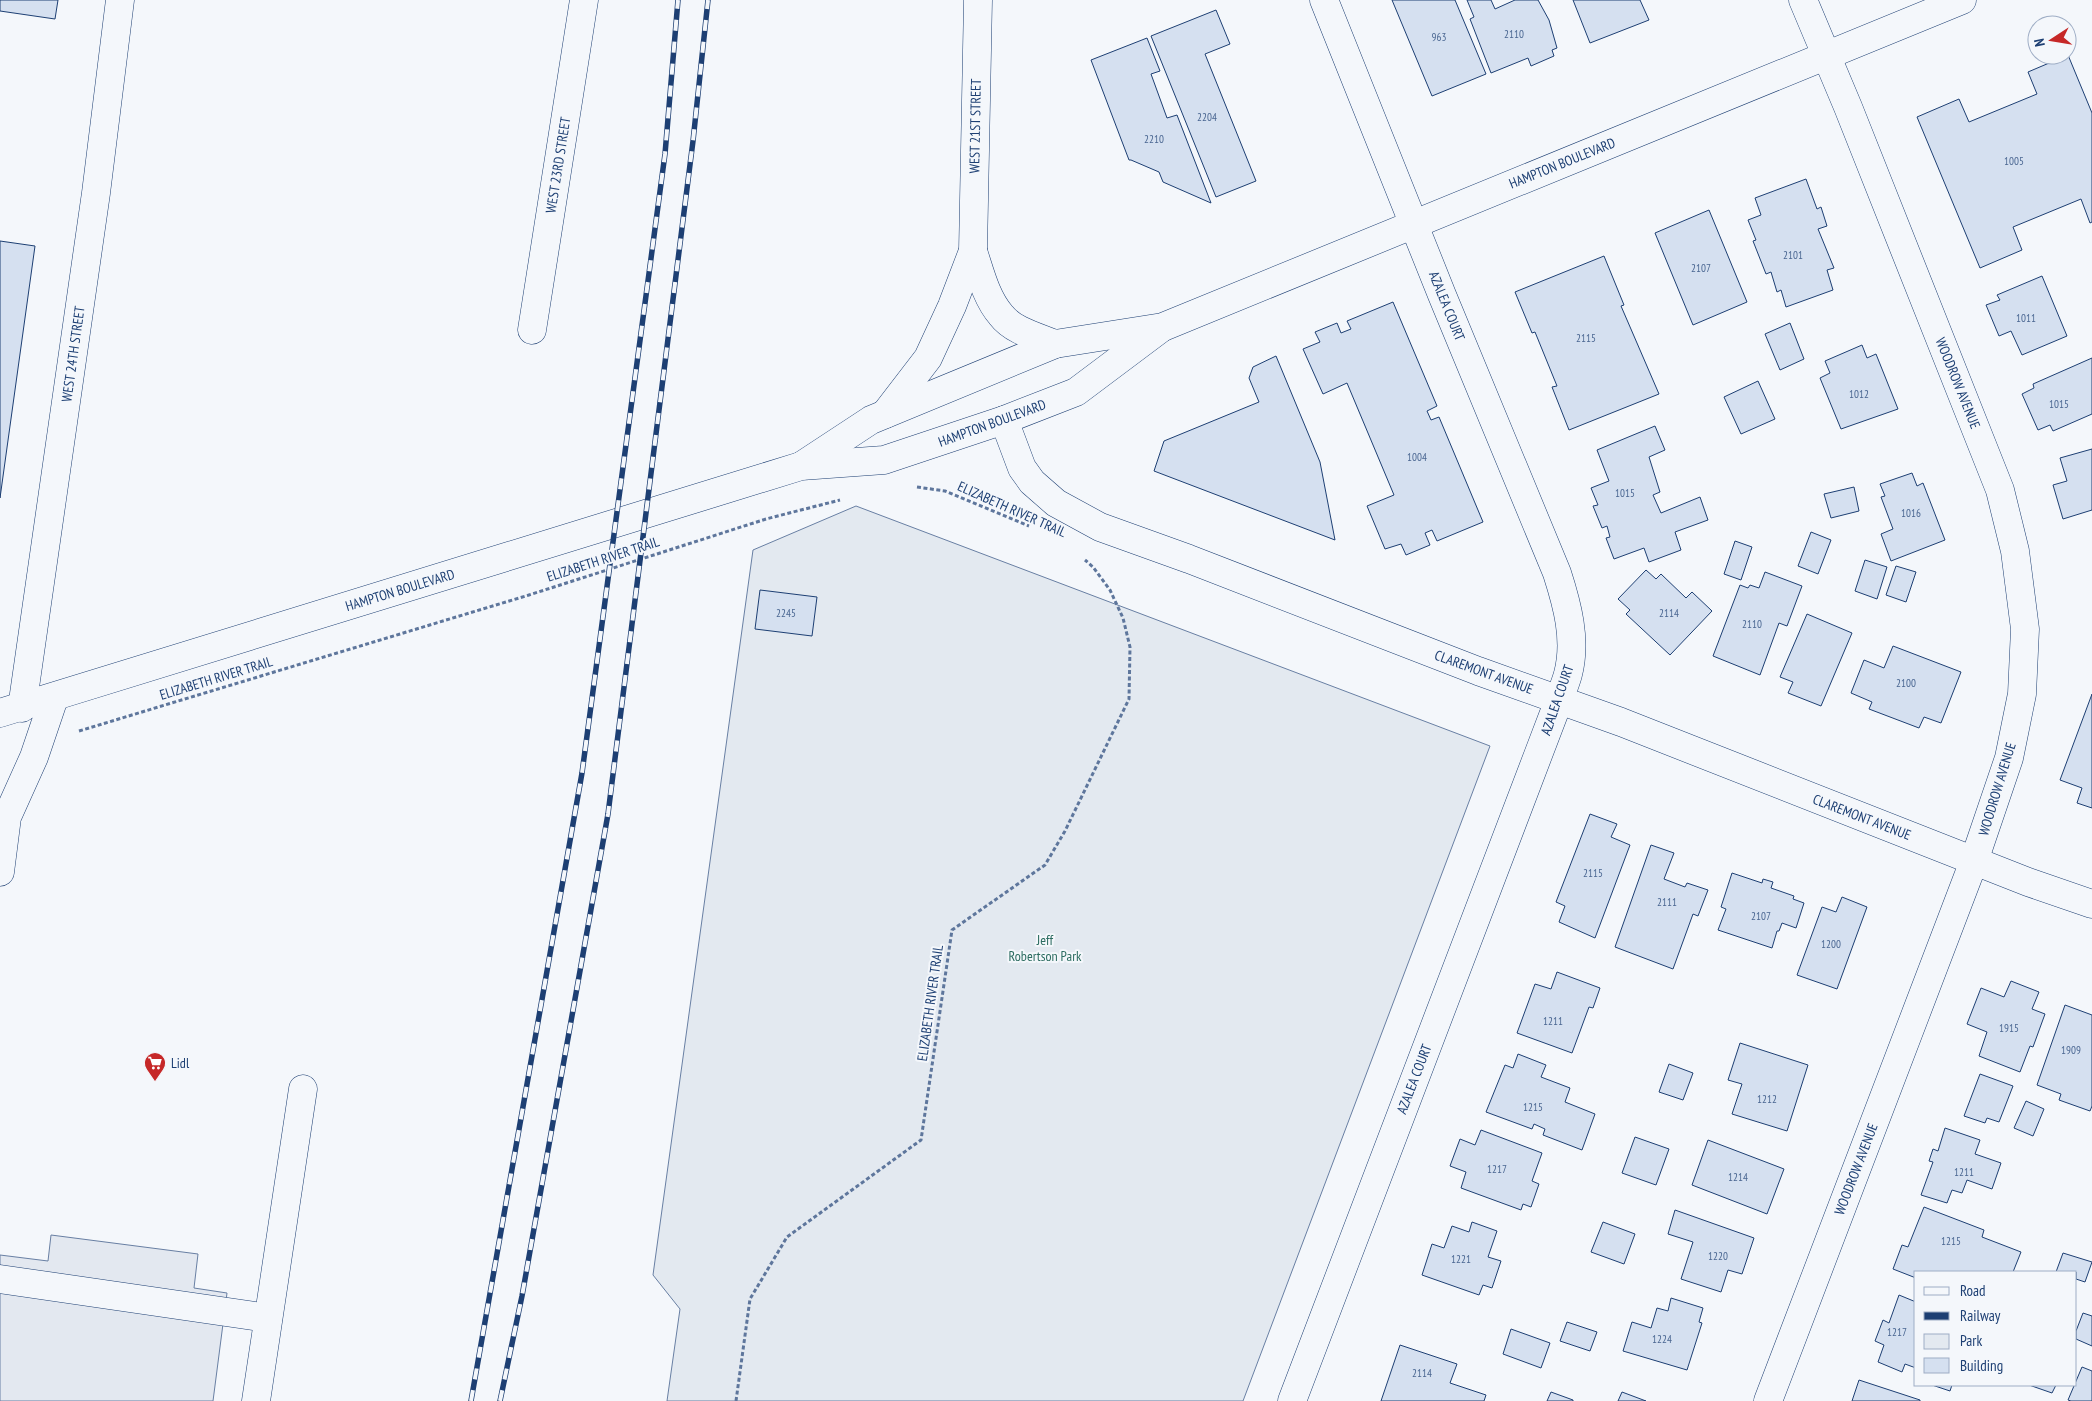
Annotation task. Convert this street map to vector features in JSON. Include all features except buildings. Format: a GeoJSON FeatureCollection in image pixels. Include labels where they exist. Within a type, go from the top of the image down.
{"type":"FeatureCollection","features":[{"type":"Feature","properties":{"kind":"street","name":"WEST 24TH STREET"},"geometry":{"type":"LineString","coordinates":[[11,710],[96,193],[120,0]]}},
{"type":"Feature","properties":{"kind":"street","name":"WEST 23RD STREET"},"geometry":{"type":"LineString","coordinates":[[532,330],[584,0]]}},
{"type":"Feature","properties":{"kind":"street","name":"WEST 21ST STREET"},"geometry":{"type":"LineString","coordinates":[[885,414],[928,358],[952,306],[973,251],[978,0]]}},
{"type":"Feature","properties":{"kind":"street","name":"AZALEA COURT"},"geometry":{"type":"LineString","coordinates":[[1292,1401],[1559,700],[1568,674],[1572,653],[1570,628],[1563,590],[1554,564],[1413,224],[1324,0]]}},
{"type":"Feature","properties":{"kind":"street","name":"WOODROW AVENUE"},"geometry":{"type":"LineString","coordinates":[[1768,1401],[1974,861],[2009,758],[2022,694],[2025,629],[2015,551],[2000,490],[1827,55],[1803,0]]}},
{"type":"Feature","properties":{"kind":"street","name":"HAMPTON BOULEVARD"},"geometry":{"type":"LineString","coordinates":[[800,466],[871,420],[1056,344],[1163,327],[1962,0]]}},
{"type":"Feature","properties":{"kind":"street","name":"WEST 21ST STREET"},"geometry":{"type":"LineString","coordinates":[[973,251],[990,298],[1001,316],[1020,330],[1056,344]]}},
{"type":"Feature","properties":{"kind":"street","name":"HAMPTON BOULEVARD"},"geometry":{"type":"LineString","coordinates":[[11,710],[800,466],[884,460],[1004,420],[1076,392],[1163,327]]}},
{"type":"Feature","properties":{"kind":"street","name":"CLAREMONT AVENUE"},"geometry":{"type":"LineString","coordinates":[[1004,420],[1022,468],[1032,482],[1056,503],[1100,527],[1190,559],[1974,861],[2092,904]]}},
{"type":"Feature","properties":{"kind":"street"},"geometry":{"type":"LineString","coordinates":[[0,872],[4,810],[34,757],[54,698]]}},
{"type":"Feature","properties":{"kind":"street"},"geometry":{"type":"LineString","coordinates":[[256,1401],[303,1089]]}},
{"type":"Feature","properties":{"kind":"street"},"geometry":{"type":"LineString","coordinates":[[0,1279],[268,1318]]}},
{"type":"Feature","properties":{"kind":"path","name":"ELIZABETH RIVER TRAIL"},"geometry":{"type":"LineString","coordinates":[[914,486],[945,491],[1033,528]]}},
{"type":"Feature","properties":{"kind":"path","name":"ELIZABETH RIVER TRAIL"},"geometry":{"type":"LineString","coordinates":[[34,757],[49,755],[66,735],[529,594],[766,519],[848,498]]}},
{"type":"Feature","properties":{"kind":"path","name":"ELIZABETH RIVER TRAIL"},"geometry":{"type":"LineString","coordinates":[[736,1401],[750,1299],[787,1237],[922,1140],[952,930],[1044,865],[1065,831],[1129,698],[1130,647],[1123,618],[1110,590],[1093,567],[1079,554]]}},
{"type":"Feature","properties":{"kind":"green space","name":"Jeff Robertson Park"},"geometry":{"type":"Polygon","coordinates":[[[856,506],[1490,746],[1243,1401],[667,1401],[680,1309],[653,1275],[753,550],[856,506]]]}},
{"type":"Feature","properties":{"kind":"shaded area"},"geometry":{"type":"Polygon","coordinates":[[[51,1235],[198,1254],[194,1288],[227,1293],[213,1401],[0,1401],[0,1255],[48,1261],[51,1235]]]}},
{"type":"Feature","properties":{"kind":"railway"},"geometry":{"type":"LineString","coordinates":[[471,1401],[582,773],[665,154],[678,0]]}},
{"type":"Feature","properties":{"kind":"railway"},"geometry":{"type":"LineString","coordinates":[[500,1401],[522,1296],[608,814],[693,141],[708,0]]}},
{"type":"Feature","properties":{"kind":"place","name":"Lidl"},"geometry":{"type":"Point","coordinates":[155,1082]}}]}
